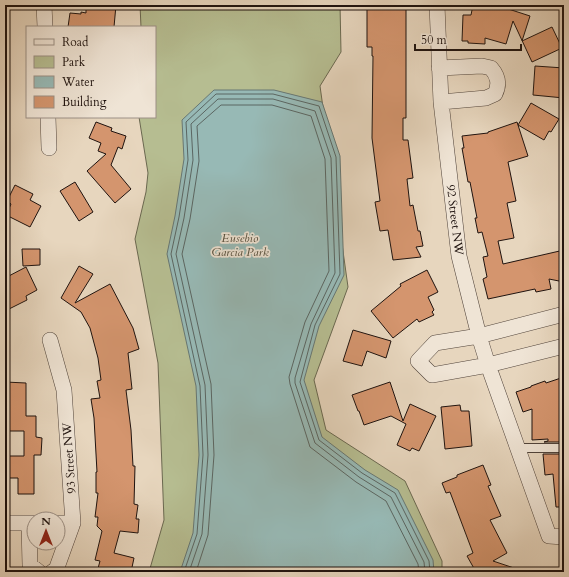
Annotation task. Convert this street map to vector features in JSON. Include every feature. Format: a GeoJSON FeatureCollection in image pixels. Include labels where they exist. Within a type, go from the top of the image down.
{"type":"FeatureCollection","features":[{"type":"Feature","properties":{"kind":"street"},"geometry":{"type":"LineString","coordinates":[[44,5],[45,26]]}},
{"type":"Feature","properties":{"kind":"street","name":"92 Street NW"},"geometry":{"type":"LineString","coordinates":[[437,5],[441,102],[459,256],[479,336],[488,365],[518,448],[557,536]]}},
{"type":"Feature","properties":{"kind":"street"},"geometry":{"type":"LineString","coordinates":[[439,68],[482,66],[491,68],[497,75],[498,83],[496,94],[486,98],[441,102]]}},
{"type":"Feature","properties":{"kind":"street"},"geometry":{"type":"LineString","coordinates":[[48,118],[49,148]]}},
{"type":"Feature","properties":{"kind":"street"},"geometry":{"type":"LineString","coordinates":[[564,314],[479,336],[435,343],[418,361],[432,375],[488,365],[564,346]]}},
{"type":"Feature","properties":{"kind":"street","name":"93 Street NW"},"geometry":{"type":"LineString","coordinates":[[50,340],[64,390],[73,523],[56,570],[52,572]]}},
{"type":"Feature","properties":{"kind":"street"},"geometry":{"type":"LineString","coordinates":[[5,523],[26,523]]}},
{"type":"Feature","properties":{"kind":"street"},"geometry":{"type":"LineString","coordinates":[[66,523],[73,523]]}},
{"type":"Feature","properties":{"kind":"street"},"geometry":{"type":"LineString","coordinates":[[30,551],[30,565],[39,572]]}},
{"type":"Feature","properties":{"kind":"lane"},"geometry":{"type":"LineString","coordinates":[[518,448],[564,448]]}},
{"type":"Feature","properties":{"kind":"green space","name":"Eusebio Garcia Park"},"geometry":{"type":"Polygon","coordinates":[[[140,5],[340,5],[341,52],[320,86],[348,287],[314,380],[326,430],[405,481],[442,561],[442,572],[149,572],[164,520],[158,363],[135,239],[146,192],[148,173],[139,118],[156,118],[156,26],[141,26],[140,5]]]}},
{"type":"Feature","properties":{"kind":"water","name":"Eusebio Garcia Park"},"geometry":{"type":"Polygon","coordinates":[[[214,90],[274,90],[322,102],[340,156],[344,275],[319,326],[304,380],[322,437],[365,470],[398,490],[433,560],[434,572],[180,572],[193,533],[199,455],[196,386],[167,254],[184,159],[182,120],[214,90]]]}},
{"type":"Feature","properties":{"kind":"building"},"geometry":{"type":"Polygon","coordinates":[[[86,5],[116,5],[114,26],[68,26],[70,13],[86,13],[86,5]]]}},
{"type":"Feature","properties":{"kind":"building"},"geometry":{"type":"Polygon","coordinates":[[[367,5],[406,5],[406,118],[403,118],[403,140],[408,140],[413,178],[407,179],[410,206],[413,205],[418,231],[420,231],[423,246],[416,247],[421,257],[393,260],[388,230],[380,231],[375,202],[380,201],[372,138],[373,56],[372,47],[367,47],[367,5]]]}},
{"type":"Feature","properties":{"kind":"building"},"geometry":{"type":"Polygon","coordinates":[[[473,5],[496,5],[530,16],[522,41],[513,21],[506,44],[485,38],[485,44],[468,43],[468,41],[462,41],[463,15],[471,15],[473,5]]]}},
{"type":"Feature","properties":{"kind":"building"},"geometry":{"type":"Polygon","coordinates":[[[552,27],[562,48],[532,62],[522,41],[552,27]]]}},
{"type":"Feature","properties":{"kind":"building"},"geometry":{"type":"Polygon","coordinates":[[[535,66],[564,68],[564,98],[533,95],[535,66]]]}},
{"type":"Feature","properties":{"kind":"building"},"geometry":{"type":"Polygon","coordinates":[[[531,103],[559,119],[544,140],[518,125],[531,103]]]}},
{"type":"Feature","properties":{"kind":"building"},"geometry":{"type":"Polygon","coordinates":[[[96,122],[112,128],[111,131],[126,136],[122,149],[118,147],[111,165],[131,189],[115,203],[87,171],[106,154],[98,151],[101,143],[89,138],[96,122]]]}},
{"type":"Feature","properties":{"kind":"building"},"geometry":{"type":"Polygon","coordinates":[[[517,122],[528,156],[508,162],[516,201],[507,203],[514,238],[498,241],[503,264],[564,250],[564,282],[549,279],[551,289],[536,292],[535,289],[488,299],[483,279],[487,277],[483,257],[488,256],[482,232],[478,233],[475,218],[477,218],[470,182],[468,182],[462,148],[464,148],[462,136],[488,133],[517,122]]]}},
{"type":"Feature","properties":{"kind":"building"},"geometry":{"type":"Polygon","coordinates":[[[75,182],[93,212],[79,221],[60,191],[75,182]]]}},
{"type":"Feature","properties":{"kind":"building"},"geometry":{"type":"Polygon","coordinates":[[[15,185],[33,194],[30,200],[41,206],[30,227],[6,215],[11,204],[7,201],[15,185]]]}},
{"type":"Feature","properties":{"kind":"building"},"geometry":{"type":"Polygon","coordinates":[[[22,249],[40,249],[40,265],[23,266],[22,249]]]}},
{"type":"Feature","properties":{"kind":"building"},"geometry":{"type":"Polygon","coordinates":[[[79,266],[93,274],[75,303],[110,284],[133,328],[139,349],[128,353],[132,389],[126,390],[131,430],[133,466],[135,466],[134,504],[138,505],[136,519],[139,519],[138,533],[120,531],[114,553],[134,558],[131,572],[97,572],[100,561],[95,560],[102,531],[97,526],[98,517],[95,517],[98,493],[96,493],[97,472],[94,418],[91,399],[100,398],[97,381],[101,380],[98,358],[90,328],[81,312],[61,298],[79,266]]]}},
{"type":"Feature","properties":{"kind":"building"},"geometry":{"type":"Polygon","coordinates":[[[26,267],[37,290],[26,296],[27,300],[5,311],[5,278],[26,267]]]}},
{"type":"Feature","properties":{"kind":"building"},"geometry":{"type":"Polygon","coordinates":[[[427,270],[438,292],[428,297],[434,310],[432,312],[434,315],[419,322],[417,319],[393,338],[371,311],[401,286],[400,284],[427,270]]]}},
{"type":"Feature","properties":{"kind":"building"},"geometry":{"type":"Polygon","coordinates":[[[353,330],[391,341],[386,358],[367,351],[362,366],[343,361],[353,330]]]}},
{"type":"Feature","properties":{"kind":"building"},"geometry":{"type":"Polygon","coordinates":[[[564,377],[564,442],[544,442],[548,441],[548,439],[532,440],[532,409],[523,412],[516,392],[545,381],[546,383],[564,377]]]}},
{"type":"Feature","properties":{"kind":"building"},"geometry":{"type":"Polygon","coordinates":[[[5,382],[26,383],[26,416],[36,416],[36,437],[42,438],[41,455],[34,455],[34,494],[18,494],[18,478],[5,478],[5,456],[24,456],[24,431],[5,431],[5,382]]]}},
{"type":"Feature","properties":{"kind":"building"},"geometry":{"type":"Polygon","coordinates":[[[390,382],[403,421],[410,404],[436,416],[419,451],[412,448],[410,451],[397,445],[406,424],[391,416],[364,425],[358,411],[352,395],[390,382]]]}},
{"type":"Feature","properties":{"kind":"building"},"geometry":{"type":"Polygon","coordinates":[[[460,405],[461,411],[469,411],[472,446],[445,449],[441,407],[460,405]]]}},
{"type":"Feature","properties":{"kind":"building"},"geometry":{"type":"Polygon","coordinates":[[[543,454],[564,454],[564,507],[556,507],[553,474],[545,475],[543,454]]]}},
{"type":"Feature","properties":{"kind":"building"},"geometry":{"type":"Polygon","coordinates":[[[483,465],[491,485],[488,486],[501,516],[490,520],[507,553],[493,561],[520,570],[519,572],[476,572],[467,556],[473,553],[450,492],[446,493],[442,483],[457,477],[457,475],[483,465]]]}}]}
